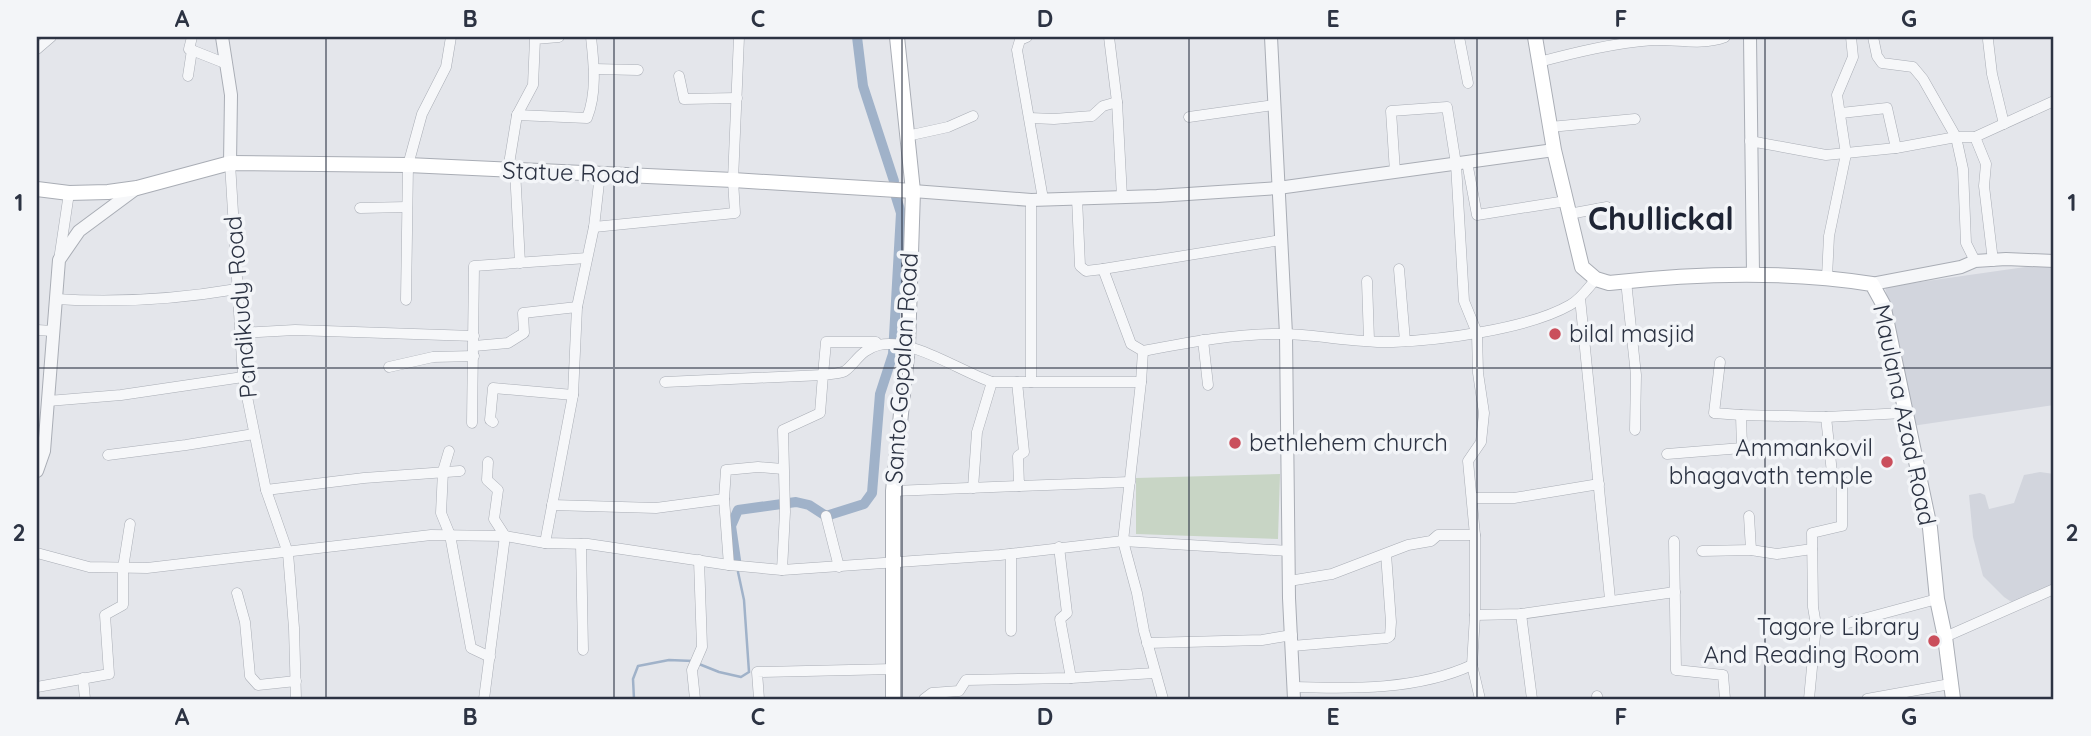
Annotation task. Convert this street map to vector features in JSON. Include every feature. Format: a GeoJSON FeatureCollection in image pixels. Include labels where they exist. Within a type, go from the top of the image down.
{"type":"FeatureCollection","features":[{"type":"Feature","properties":{"kind":"main road","name":"Santo Gopalan Road"},"geometry":{"type":"LineString","coordinates":[[894,699],[892,491],[898,346],[913,191],[897,37]]}},
{"type":"Feature","properties":{"kind":"main road"},"geometry":{"type":"LineString","coordinates":[[1535,37],[1554,150],[1582,267],[1596,279]]}},
{"type":"Feature","properties":{"kind":"main road","name":"Statue Road"},"geometry":{"type":"LineString","coordinates":[[37,189],[69,193],[108,192],[137,188],[230,163],[408,165],[913,191]]}},
{"type":"Feature","properties":{"kind":"main road","name":"Maulana Azad Road"},"geometry":{"type":"LineString","coordinates":[[1596,279],[1609,283],[1753,273],[1827,277],[1872,284],[1882,304],[1930,528],[1937,599],[1953,699]]}},
{"type":"Feature","properties":{"kind":"street"},"geometry":{"type":"LineString","coordinates":[[37,49],[51,37]]}},
{"type":"Feature","properties":{"kind":"street"},"geometry":{"type":"LineString","coordinates":[[192,37],[189,49],[226,64]]}},
{"type":"Feature","properties":{"kind":"street","name":"Pandikudy Road"},"geometry":{"type":"LineString","coordinates":[[222,37],[231,95],[230,163],[243,377],[266,490],[288,553],[296,699]]}},
{"type":"Feature","properties":{"kind":"street"},"geometry":{"type":"LineString","coordinates":[[405,300],[408,165],[422,114],[446,67],[451,37]]}},
{"type":"Feature","properties":{"kind":"street"},"geometry":{"type":"LineString","coordinates":[[520,263],[511,170],[517,116],[533,85],[535,39],[559,37]]}},
{"type":"Feature","properties":{"kind":"street"},"geometry":{"type":"LineString","coordinates":[[517,116],[587,118],[592,107],[594,69],[591,37]]}},
{"type":"Feature","properties":{"kind":"street"},"geometry":{"type":"LineString","coordinates":[[594,227],[735,213],[733,180],[739,37]]}},
{"type":"Feature","properties":{"kind":"street"},"geometry":{"type":"LineString","coordinates":[[1027,37],[1020,40],[1017,50],[1030,118],[1037,200],[1031,382]]}},
{"type":"Feature","properties":{"kind":"street"},"geometry":{"type":"LineString","coordinates":[[1109,37],[1117,102],[1122,197]]}},
{"type":"Feature","properties":{"kind":"street"},"geometry":{"type":"LineString","coordinates":[[1271,37],[1286,334],[1293,693],[1410,683],[1449,676],[1472,665]]}},
{"type":"Feature","properties":{"kind":"street"},"geometry":{"type":"LineString","coordinates":[[1459,37],[1468,83]]}},
{"type":"Feature","properties":{"kind":"street"},"geometry":{"type":"LineString","coordinates":[[1539,62],[1599,46],[1656,40],[1711,42],[1723,37]]}},
{"type":"Feature","properties":{"kind":"street"},"geometry":{"type":"LineString","coordinates":[[1750,37],[1753,273]]}},
{"type":"Feature","properties":{"kind":"street"},"geometry":{"type":"LineString","coordinates":[[1827,277],[1829,236],[1846,154],[1837,95],[1853,57],[1851,37]]}},
{"type":"Feature","properties":{"kind":"street"},"geometry":{"type":"LineString","coordinates":[[1873,37],[1877,56],[1882,64],[1913,67],[1923,79],[1956,137],[1963,169],[1966,243],[1975,261]]}},
{"type":"Feature","properties":{"kind":"street"},"geometry":{"type":"LineString","coordinates":[[1988,40],[1992,74],[2004,124]]}},
{"type":"Feature","properties":{"kind":"street"},"geometry":{"type":"LineString","coordinates":[[188,76],[192,50]]}},
{"type":"Feature","properties":{"kind":"street"},"geometry":{"type":"LineString","coordinates":[[594,69],[638,70]]}},
{"type":"Feature","properties":{"kind":"street"},"geometry":{"type":"LineString","coordinates":[[680,76],[684,99],[737,98]]}},
{"type":"Feature","properties":{"kind":"street"},"geometry":{"type":"LineString","coordinates":[[1750,141],[1826,155],[1896,148],[1956,137],[1975,137],[2054,101]]}},
{"type":"Feature","properties":{"kind":"street"},"geometry":{"type":"LineString","coordinates":[[1030,118],[1092,116],[1103,106],[1117,102]]}},
{"type":"Feature","properties":{"kind":"street"},"geometry":{"type":"LineString","coordinates":[[1189,117],[1274,105]]}},
{"type":"Feature","properties":{"kind":"street"},"geometry":{"type":"LineString","coordinates":[[1395,172],[1391,111],[1447,107],[1477,215],[1567,207],[1607,207]]}},
{"type":"Feature","properties":{"kind":"street"},"geometry":{"type":"LineString","coordinates":[[1841,113],[1887,108],[1896,148]]}},
{"type":"Feature","properties":{"kind":"street"},"geometry":{"type":"LineString","coordinates":[[907,136],[948,127],[973,116]]}},
{"type":"Feature","properties":{"kind":"street"},"geometry":{"type":"LineString","coordinates":[[1550,127],[1635,119]]}},
{"type":"Feature","properties":{"kind":"street"},"geometry":{"type":"LineString","coordinates":[[1975,137],[1986,164],[1984,187],[1993,261]]}},
{"type":"Feature","properties":{"kind":"street"},"geometry":{"type":"LineString","coordinates":[[913,191],[1037,200],[1278,188],[1554,150]]}},
{"type":"Feature","properties":{"kind":"street"},"geometry":{"type":"LineString","coordinates":[[1462,163],[1464,301],[1477,334],[1478,373],[1485,413],[1481,442],[1468,461],[1475,535],[1472,665],[1480,699]]}},
{"type":"Feature","properties":{"kind":"street"},"geometry":{"type":"LineString","coordinates":[[545,543],[573,395],[577,307],[594,227],[600,174]]}},
{"type":"Feature","properties":{"kind":"street"},"geometry":{"type":"LineString","coordinates":[[59,260],[79,231],[137,188]]}},
{"type":"Feature","properties":{"kind":"street"},"geometry":{"type":"LineString","coordinates":[[37,471],[48,401],[59,260],[69,193]]}},
{"type":"Feature","properties":{"kind":"street"},"geometry":{"type":"LineString","coordinates":[[1077,198],[1080,266],[1086,271],[1281,240]]}},
{"type":"Feature","properties":{"kind":"street"},"geometry":{"type":"LineString","coordinates":[[360,208],[407,207]]}},
{"type":"Feature","properties":{"kind":"street"},"geometry":{"type":"LineString","coordinates":[[472,423],[474,266],[587,258]]}},
{"type":"Feature","properties":{"kind":"street"},"geometry":{"type":"LineString","coordinates":[[1872,284],[1961,267],[1975,261],[2054,261]]}},
{"type":"Feature","properties":{"kind":"street"},"geometry":{"type":"LineString","coordinates":[[1103,269],[1131,344],[1143,351],[1228,337],[1286,334],[1405,341],[1477,334],[1545,316],[1570,306],[1596,279]]}},
{"type":"Feature","properties":{"kind":"street"},"geometry":{"type":"LineString","coordinates":[[1399,269],[1405,341]]}},
{"type":"Feature","properties":{"kind":"street"},"geometry":{"type":"LineString","coordinates":[[1367,281],[1369,340]]}},
{"type":"Feature","properties":{"kind":"street"},"geometry":{"type":"LineString","coordinates":[[1626,281],[1636,375],[1635,430]]}},
{"type":"Feature","properties":{"kind":"street"},"geometry":{"type":"LineString","coordinates":[[56,299],[95,302],[192,297],[237,289]]}},
{"type":"Feature","properties":{"kind":"street"},"geometry":{"type":"LineString","coordinates":[[1580,298],[1610,599]]}},
{"type":"Feature","properties":{"kind":"street"},"geometry":{"type":"LineString","coordinates":[[388,367],[412,364],[474,346],[508,343],[523,333],[523,313],[577,307]]}},
{"type":"Feature","properties":{"kind":"street"},"geometry":{"type":"LineString","coordinates":[[37,330],[53,331]]}},
{"type":"Feature","properties":{"kind":"street"},"geometry":{"type":"LineString","coordinates":[[240,333],[295,330],[474,346]]}},
{"type":"Feature","properties":{"kind":"street"},"geometry":{"type":"LineString","coordinates":[[1203,340],[1208,385]]}},
{"type":"Feature","properties":{"kind":"street"},"geometry":{"type":"LineString","coordinates":[[782,570],[785,512],[783,430],[820,414],[826,342],[876,342]]}},
{"type":"Feature","properties":{"kind":"street"},"geometry":{"type":"LineString","coordinates":[[665,382],[823,375],[845,370],[857,356],[878,345],[898,346],[992,382],[1141,382]]}},
{"type":"Feature","properties":{"kind":"street"},"geometry":{"type":"LineString","coordinates":[[1143,351],[1123,541],[1163,699]]}},
{"type":"Feature","properties":{"kind":"street"},"geometry":{"type":"LineString","coordinates":[[1720,362],[1714,412],[1826,417],[1904,413]]}},
{"type":"Feature","properties":{"kind":"street"},"geometry":{"type":"LineString","coordinates":[[48,401],[121,395],[243,377]]}},
{"type":"Feature","properties":{"kind":"street"},"geometry":{"type":"LineString","coordinates":[[973,488],[977,432],[992,382]]}},
{"type":"Feature","properties":{"kind":"street"},"geometry":{"type":"LineString","coordinates":[[1017,382],[1024,452],[1018,456],[1019,485]]}},
{"type":"Feature","properties":{"kind":"street"},"geometry":{"type":"LineString","coordinates":[[493,422],[490,420],[493,388],[573,395]]}},
{"type":"Feature","properties":{"kind":"street"},"geometry":{"type":"LineString","coordinates":[[1667,454],[1742,448],[1741,415]]}},
{"type":"Feature","properties":{"kind":"street"},"geometry":{"type":"LineString","coordinates":[[1809,699],[1816,625],[1813,607],[1812,533],[1842,526],[1842,480],[1832,473],[1826,417]]}},
{"type":"Feature","properties":{"kind":"street"},"geometry":{"type":"LineString","coordinates":[[108,454],[254,434]]}},
{"type":"Feature","properties":{"kind":"street"},"geometry":{"type":"LineString","coordinates":[[449,451],[443,471],[441,513],[450,535],[471,648],[490,657]]}},
{"type":"Feature","properties":{"kind":"street"},"geometry":{"type":"LineString","coordinates":[[484,699],[505,536],[494,519],[498,490],[487,480],[488,462]]}},
{"type":"Feature","properties":{"kind":"street"},"geometry":{"type":"LineString","coordinates":[[729,565],[724,499],[726,470],[758,467],[783,469]]}},
{"type":"Feature","properties":{"kind":"street"},"geometry":{"type":"LineString","coordinates":[[266,490],[460,471]]}},
{"type":"Feature","properties":{"kind":"street"},"geometry":{"type":"LineString","coordinates":[[892,491],[1130,482]]}},
{"type":"Feature","properties":{"kind":"street"},"geometry":{"type":"LineString","coordinates":[[1473,498],[1514,498],[1599,484]]}},
{"type":"Feature","properties":{"kind":"street"},"geometry":{"type":"LineString","coordinates":[[552,505],[656,508],[724,499]]}},
{"type":"Feature","properties":{"kind":"street"},"geometry":{"type":"LineString","coordinates":[[827,516],[839,567]]}},
{"type":"Feature","properties":{"kind":"street"},"geometry":{"type":"LineString","coordinates":[[1749,516],[1751,550]]}},
{"type":"Feature","properties":{"kind":"street"},"geometry":{"type":"LineString","coordinates":[[37,687],[109,674],[105,615],[123,606],[123,568],[130,524]]}},
{"type":"Feature","properties":{"kind":"street"},"geometry":{"type":"LineString","coordinates":[[37,553],[89,568],[147,568],[431,535],[505,536],[782,570],[1011,554],[1123,541],[1289,551]]}},
{"type":"Feature","properties":{"kind":"street"},"geometry":{"type":"LineString","coordinates":[[1289,581],[1332,574],[1408,545],[1431,541],[1438,535],[1475,535]]}},
{"type":"Feature","properties":{"kind":"street"},"geometry":{"type":"LineString","coordinates":[[1674,541],[1676,670],[1723,676],[1725,699]]}},
{"type":"Feature","properties":{"kind":"street"},"geometry":{"type":"LineString","coordinates":[[581,544],[583,650]]}},
{"type":"Feature","properties":{"kind":"street"},"geometry":{"type":"LineString","coordinates":[[1059,547],[1067,613],[1060,619],[1061,632],[1071,678]]}},
{"type":"Feature","properties":{"kind":"street"},"geometry":{"type":"LineString","coordinates":[[1702,551],[1751,550],[1777,554],[1812,549]]}},
{"type":"Feature","properties":{"kind":"street"},"geometry":{"type":"LineString","coordinates":[[1011,554],[1011,631]]}},
{"type":"Feature","properties":{"kind":"street"},"geometry":{"type":"LineString","coordinates":[[1147,643],[1387,638],[1390,636],[1391,622],[1386,554]]}},
{"type":"Feature","properties":{"kind":"street"},"geometry":{"type":"LineString","coordinates":[[695,699],[695,662],[702,647],[699,560]]}},
{"type":"Feature","properties":{"kind":"street"},"geometry":{"type":"LineString","coordinates":[[1945,637],[2054,589]]}},
{"type":"Feature","properties":{"kind":"street"},"geometry":{"type":"LineString","coordinates":[[1475,615],[1521,614],[1610,599],[1675,592]]}},
{"type":"Feature","properties":{"kind":"street"},"geometry":{"type":"LineString","coordinates":[[237,593],[245,622],[250,676],[258,685],[296,681]]}},
{"type":"Feature","properties":{"kind":"street"},"geometry":{"type":"LineString","coordinates":[[1847,623],[1937,599]]}},
{"type":"Feature","properties":{"kind":"street"},"geometry":{"type":"LineString","coordinates":[[1521,614],[1532,699]]}},
{"type":"Feature","properties":{"kind":"street"},"geometry":{"type":"LineString","coordinates":[[759,699],[757,672],[894,669]]}},
{"type":"Feature","properties":{"kind":"street"},"geometry":{"type":"LineString","coordinates":[[924,699],[932,693],[959,695],[966,680],[1155,673]]}},
{"type":"Feature","properties":{"kind":"street"},"geometry":{"type":"LineString","coordinates":[[83,678],[85,699]]}},
{"type":"Feature","properties":{"kind":"street"},"geometry":{"type":"LineString","coordinates":[[1867,699],[1950,684]]}},
{"type":"Feature","properties":{"kind":"shaded area"},"geometry":{"type":"Polygon","coordinates":[[[2054,263],[2054,405],[1912,426],[1885,287],[2054,263]]]}},
{"type":"Feature","properties":{"kind":"shaded area"},"geometry":{"type":"Polygon","coordinates":[[[2040,472],[2054,474],[2054,586],[2013,603],[1983,576],[1973,537],[1969,495],[1985,495],[1989,509],[2014,503],[2024,475],[2040,472]]]}},
{"type":"Feature","properties":{"kind":"green space"},"geometry":{"type":"Polygon","coordinates":[[[1280,474],[1278,539],[1136,534],[1136,478],[1280,474]]]}},
{"type":"Feature","properties":{"kind":"waterway"},"geometry":{"type":"LineString","coordinates":[[857,37],[863,86],[894,181]]}},
{"type":"Feature","properties":{"kind":"waterway"},"geometry":{"type":"LineString","coordinates":[[736,560],[731,526],[738,510],[796,502],[809,505],[826,516],[864,504],[872,493],[880,394],[893,354],[901,213],[896,197]]}},
{"type":"Feature","properties":{"kind":"waterway"},"geometry":{"type":"LineString","coordinates":[[699,664],[741,677],[749,672],[744,600],[738,572]]}},
{"type":"Feature","properties":{"kind":"waterway"},"geometry":{"type":"LineString","coordinates":[[634,699],[633,679],[638,666],[669,660],[693,661]]}},
{"type":"Feature","properties":{"kind":"place","name":"bilal masjid"},"geometry":{"type":"Point","coordinates":[1555,334]}},
{"type":"Feature","properties":{"kind":"place","name":"bethlehem church"},"geometry":{"type":"Point","coordinates":[1235,443]}},
{"type":"Feature","properties":{"kind":"place","name":"Ammankovil bhagavath temple"},"geometry":{"type":"Point","coordinates":[1887,462]}},
{"type":"Feature","properties":{"kind":"place","name":"Tagore Library And Reading Room"},"geometry":{"type":"Point","coordinates":[1934,641]}},
{"type":"Feature","properties":{"kind":"district","name":"Chullickal"},"geometry":{"type":"Point","coordinates":[1661,219]}}]}
